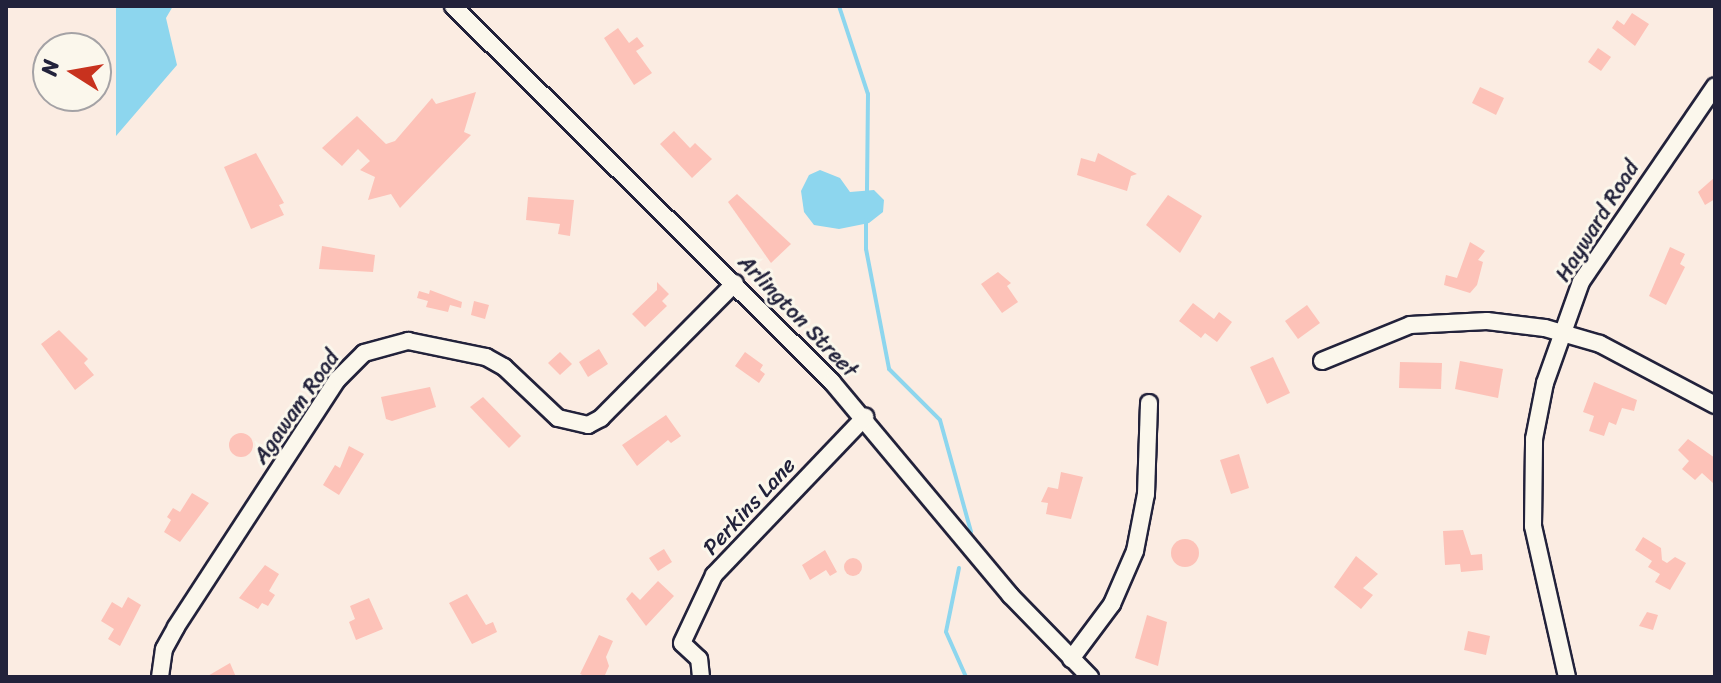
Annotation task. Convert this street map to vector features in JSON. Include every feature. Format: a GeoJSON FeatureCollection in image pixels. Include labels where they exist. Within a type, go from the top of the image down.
{"type":"FeatureCollection","features":[{"type":"Feature","properties":{"kind":"street","name":"Arlington Street"},"geometry":{"type":"LineString","coordinates":[[453,6],[735,283],[865,417],[954,529],[1090,677]]}},
{"type":"Feature","properties":{"kind":"street","name":"Hayward Road"},"geometry":{"type":"LineString","coordinates":[[1567,677],[1541,565],[1531,486],[1534,439],[1560,332],[1581,282],[1715,86]]}},
{"type":"Feature","properties":{"kind":"street","name":"Agawam Road"},"geometry":{"type":"LineString","coordinates":[[160,677],[164,649],[176,627],[337,380],[364,353],[408,341],[486,357],[504,367],[558,418],[588,425],[601,418],[735,283]]}},
{"type":"Feature","properties":{"kind":"street"},"geometry":{"type":"LineString","coordinates":[[1322,361],[1410,325],[1446,320],[1560,332],[1629,356],[1715,405]]}},
{"type":"Feature","properties":{"kind":"street"},"geometry":{"type":"LineString","coordinates":[[1071,659],[1112,604],[1135,551],[1146,494],[1149,403]]}},
{"type":"Feature","properties":{"kind":"street","name":"Perkins Lane"},"geometry":{"type":"LineString","coordinates":[[701,677],[697,653],[682,643],[714,575],[865,417]]}},
{"type":"Feature","properties":{"kind":"water"},"geometry":{"type":"Polygon","coordinates":[[[116,6],[173,6],[166,18],[177,65],[116,136],[116,6]]]}},
{"type":"Feature","properties":{"kind":"water"},"geometry":{"type":"Polygon","coordinates":[[[820,170],[840,178],[850,192],[874,190],[884,200],[883,212],[869,223],[839,229],[814,225],[804,212],[801,191],[809,175],[820,170]]]}},
{"type":"Feature","properties":{"kind":"building"},"geometry":{"type":"Polygon","coordinates":[[[1632,13],[1649,24],[1635,46],[1612,28],[1617,20],[1624,25],[1632,13]]]}},
{"type":"Feature","properties":{"kind":"building"},"geometry":{"type":"Polygon","coordinates":[[[618,28],[629,43],[637,37],[644,46],[636,51],[652,73],[634,85],[604,38],[618,28]]]}},
{"type":"Feature","properties":{"kind":"building"},"geometry":{"type":"Polygon","coordinates":[[[1598,48],[1611,57],[1601,71],[1588,62],[1598,48]]]}},
{"type":"Feature","properties":{"kind":"building"},"geometry":{"type":"Polygon","coordinates":[[[1480,87],[1504,98],[1496,115],[1472,103],[1480,87]]]}},
{"type":"Feature","properties":{"kind":"building"},"geometry":{"type":"Polygon","coordinates":[[[476,92],[464,132],[471,135],[400,208],[391,194],[368,200],[375,177],[360,170],[370,161],[358,149],[342,166],[322,148],[357,116],[386,144],[395,141],[432,98],[436,104],[476,92]]]}},
{"type":"Feature","properties":{"kind":"building"},"geometry":{"type":"Polygon","coordinates":[[[674,131],[690,148],[695,143],[712,159],[692,178],[660,144],[674,131]]]}},
{"type":"Feature","properties":{"kind":"building"},"geometry":{"type":"Polygon","coordinates":[[[256,153],[284,203],[279,205],[284,215],[251,229],[224,167],[256,153]]]}},
{"type":"Feature","properties":{"kind":"building"},"geometry":{"type":"Polygon","coordinates":[[[1098,153],[1137,174],[1131,176],[1127,191],[1077,175],[1081,158],[1095,162],[1098,153]]]}},
{"type":"Feature","properties":{"kind":"building"},"geometry":{"type":"Polygon","coordinates":[[[1715,177],[1715,199],[1705,205],[1698,192],[1715,177]]]}},
{"type":"Feature","properties":{"kind":"building"},"geometry":{"type":"Polygon","coordinates":[[[737,194],[791,244],[771,263],[728,202],[737,194]]]}},
{"type":"Feature","properties":{"kind":"building"},"geometry":{"type":"Polygon","coordinates":[[[1168,195],[1202,216],[1180,253],[1146,225],[1168,195]]]}},
{"type":"Feature","properties":{"kind":"building"},"geometry":{"type":"Polygon","coordinates":[[[528,197],[574,200],[570,236],[558,234],[560,224],[526,220],[528,197]]]}},
{"type":"Feature","properties":{"kind":"building"},"geometry":{"type":"Polygon","coordinates":[[[1470,242],[1485,251],[1478,260],[1483,262],[1477,285],[1470,293],[1444,285],[1446,275],[1457,278],[1470,242]]]}},
{"type":"Feature","properties":{"kind":"building"},"geometry":{"type":"Polygon","coordinates":[[[322,246],[375,255],[373,272],[319,269],[322,246]]]}},
{"type":"Feature","properties":{"kind":"building"},"geometry":{"type":"Polygon","coordinates":[[[1670,247],[1685,254],[1680,264],[1685,267],[1666,305],[1649,296],[1670,247]]]}},
{"type":"Feature","properties":{"kind":"building"},"geometry":{"type":"Polygon","coordinates":[[[998,272],[1011,283],[1007,286],[1018,302],[1002,313],[981,284],[998,272]]]}},
{"type":"Feature","properties":{"kind":"building"},"geometry":{"type":"Polygon","coordinates":[[[657,282],[669,294],[662,301],[667,306],[645,327],[632,314],[657,290],[657,282]]]}},
{"type":"Feature","properties":{"kind":"building"},"geometry":{"type":"Polygon","coordinates":[[[430,290],[462,302],[461,308],[450,305],[448,312],[426,307],[428,301],[417,298],[419,291],[429,294],[430,290]]]}},
{"type":"Feature","properties":{"kind":"building"},"geometry":{"type":"Polygon","coordinates":[[[474,301],[489,305],[485,319],[471,315],[474,301]]]}},
{"type":"Feature","properties":{"kind":"building"},"geometry":{"type":"Polygon","coordinates":[[[1193,303],[1214,319],[1219,312],[1232,322],[1217,342],[1205,333],[1201,338],[1179,321],[1193,303]]]}},
{"type":"Feature","properties":{"kind":"building"},"geometry":{"type":"Polygon","coordinates":[[[1307,305],[1320,323],[1298,339],[1285,321],[1307,305]]]}},
{"type":"Feature","properties":{"kind":"building"},"geometry":{"type":"Polygon","coordinates":[[[59,330],[88,359],[84,363],[94,375],[75,390],[41,344],[59,330]]]}},
{"type":"Feature","properties":{"kind":"building"},"geometry":{"type":"Polygon","coordinates":[[[599,349],[608,364],[588,377],[579,362],[599,349]]]}},
{"type":"Feature","properties":{"kind":"building"},"geometry":{"type":"Polygon","coordinates":[[[560,352],[572,364],[560,375],[548,363],[560,352]]]}},
{"type":"Feature","properties":{"kind":"building"},"geometry":{"type":"Polygon","coordinates":[[[745,352],[763,365],[760,370],[765,374],[759,383],[735,366],[745,352]]]}},
{"type":"Feature","properties":{"kind":"building"},"geometry":{"type":"Polygon","coordinates":[[[1273,357],[1290,393],[1267,404],[1250,367],[1273,357]]]}},
{"type":"Feature","properties":{"kind":"building"},"geometry":{"type":"Polygon","coordinates":[[[1460,361],[1503,369],[1498,398],[1455,389],[1460,361]]]}},
{"type":"Feature","properties":{"kind":"building"},"geometry":{"type":"Polygon","coordinates":[[[1400,362],[1442,363],[1441,389],[1399,388],[1400,362]]]}},
{"type":"Feature","properties":{"kind":"building"},"geometry":{"type":"Polygon","coordinates":[[[1594,382],[1637,400],[1634,411],[1622,408],[1616,425],[1609,422],[1604,436],[1589,431],[1594,416],[1583,412],[1594,382]]]}},
{"type":"Feature","properties":{"kind":"building"},"geometry":{"type":"Polygon","coordinates":[[[430,387],[436,407],[392,421],[386,419],[381,397],[430,387]]]}},
{"type":"Feature","properties":{"kind":"building"},"geometry":{"type":"Polygon","coordinates":[[[483,397],[521,436],[509,448],[470,407],[483,397]]]}},
{"type":"Feature","properties":{"kind":"building"},"geometry":{"type":"Polygon","coordinates":[[[666,415],[681,436],[671,443],[668,440],[637,466],[622,445],[666,415]]]}},
{"type":"Feature","properties":{"kind":"building"},"geometry":{"type":"Polygon","coordinates":[[[241,433],[252,440],[253,445],[246,456],[241,457],[230,450],[229,445],[236,434],[241,433]]]}},
{"type":"Feature","properties":{"kind":"building"},"geometry":{"type":"Polygon","coordinates":[[[1688,439],[1715,458],[1713,483],[1702,473],[1695,480],[1682,469],[1689,461],[1678,450],[1688,439]]]}},
{"type":"Feature","properties":{"kind":"building"},"geometry":{"type":"Polygon","coordinates":[[[349,446],[364,454],[339,495],[323,485],[335,465],[340,468],[349,446]]]}},
{"type":"Feature","properties":{"kind":"building"},"geometry":{"type":"Polygon","coordinates":[[[1239,454],[1249,488],[1231,494],[1220,460],[1239,454]]]}},
{"type":"Feature","properties":{"kind":"building"},"geometry":{"type":"Polygon","coordinates":[[[1061,472],[1083,477],[1071,519],[1046,514],[1048,503],[1041,502],[1048,487],[1058,489],[1061,472]]]}},
{"type":"Feature","properties":{"kind":"building"},"geometry":{"type":"Polygon","coordinates":[[[192,493],[209,503],[180,542],[164,532],[171,520],[167,517],[173,508],[180,512],[192,493]]]}},
{"type":"Feature","properties":{"kind":"building"},"geometry":{"type":"Polygon","coordinates":[[[1463,530],[1471,555],[1482,554],[1483,570],[1461,572],[1460,564],[1445,565],[1443,531],[1463,530]]]}},
{"type":"Feature","properties":{"kind":"building"},"geometry":{"type":"Polygon","coordinates":[[[1643,537],[1661,548],[1662,560],[1667,563],[1675,557],[1686,563],[1670,590],[1655,582],[1660,574],[1648,567],[1652,561],[1635,550],[1643,537]]]}},
{"type":"Feature","properties":{"kind":"building"},"geometry":{"type":"Polygon","coordinates":[[[1185,539],[1195,543],[1199,553],[1195,563],[1185,567],[1175,563],[1171,553],[1175,543],[1185,539]]]}},
{"type":"Feature","properties":{"kind":"building"},"geometry":{"type":"Polygon","coordinates":[[[664,549],[672,562],[658,571],[649,558],[664,549]]]}},
{"type":"Feature","properties":{"kind":"building"},"geometry":{"type":"Polygon","coordinates":[[[825,550],[837,572],[830,576],[826,570],[810,580],[802,565],[825,550]]]}},
{"type":"Feature","properties":{"kind":"building"},"geometry":{"type":"Polygon","coordinates":[[[1356,556],[1378,574],[1363,588],[1373,595],[1361,609],[1334,587],[1356,556]]]}},
{"type":"Feature","properties":{"kind":"building"},"geometry":{"type":"Polygon","coordinates":[[[849,558],[857,558],[862,567],[860,574],[849,576],[844,571],[844,563],[849,558]]]}},
{"type":"Feature","properties":{"kind":"building"},"geometry":{"type":"Polygon","coordinates":[[[265,565],[279,574],[269,591],[275,595],[268,606],[262,603],[258,609],[239,598],[265,565]]]}},
{"type":"Feature","properties":{"kind":"building"},"geometry":{"type":"Polygon","coordinates":[[[658,581],[674,596],[646,626],[626,599],[632,592],[640,600],[658,581]]]}},
{"type":"Feature","properties":{"kind":"building"},"geometry":{"type":"Polygon","coordinates":[[[467,594],[486,625],[493,622],[497,632],[472,644],[449,603],[467,594]]]}},
{"type":"Feature","properties":{"kind":"building"},"geometry":{"type":"Polygon","coordinates":[[[128,597],[141,605],[120,646],[108,639],[114,629],[101,621],[112,602],[122,608],[128,597]]]}},
{"type":"Feature","properties":{"kind":"building"},"geometry":{"type":"Polygon","coordinates":[[[369,598],[383,629],[356,640],[349,622],[355,619],[350,606],[369,598]]]}},
{"type":"Feature","properties":{"kind":"building"},"geometry":{"type":"Polygon","coordinates":[[[1647,612],[1658,615],[1653,630],[1639,626],[1647,612]]]}},
{"type":"Feature","properties":{"kind":"building"},"geometry":{"type":"Polygon","coordinates":[[[1147,615],[1167,622],[1158,666],[1135,658],[1147,615]]]}},
{"type":"Feature","properties":{"kind":"building"},"geometry":{"type":"Polygon","coordinates":[[[1468,631],[1490,636],[1486,655],[1464,650],[1468,631]]]}},
{"type":"Feature","properties":{"kind":"building"},"geometry":{"type":"Polygon","coordinates":[[[599,635],[613,641],[606,657],[609,666],[605,675],[587,677],[580,674],[599,635]]]}},
{"type":"Feature","properties":{"kind":"building"},"geometry":{"type":"Polygon","coordinates":[[[230,663],[236,677],[206,677],[230,663]]]}},
{"type":"Feature","properties":{"kind":"waterway"},"geometry":{"type":"LineString","coordinates":[[839,6],[868,94],[867,191]]}},
{"type":"Feature","properties":{"kind":"waterway"},"geometry":{"type":"LineString","coordinates":[[866,220],[866,249],[889,369],[940,420],[971,532]]}},
{"type":"Feature","properties":{"kind":"waterway"},"geometry":{"type":"LineString","coordinates":[[959,568],[946,632],[966,677]]}}]}
